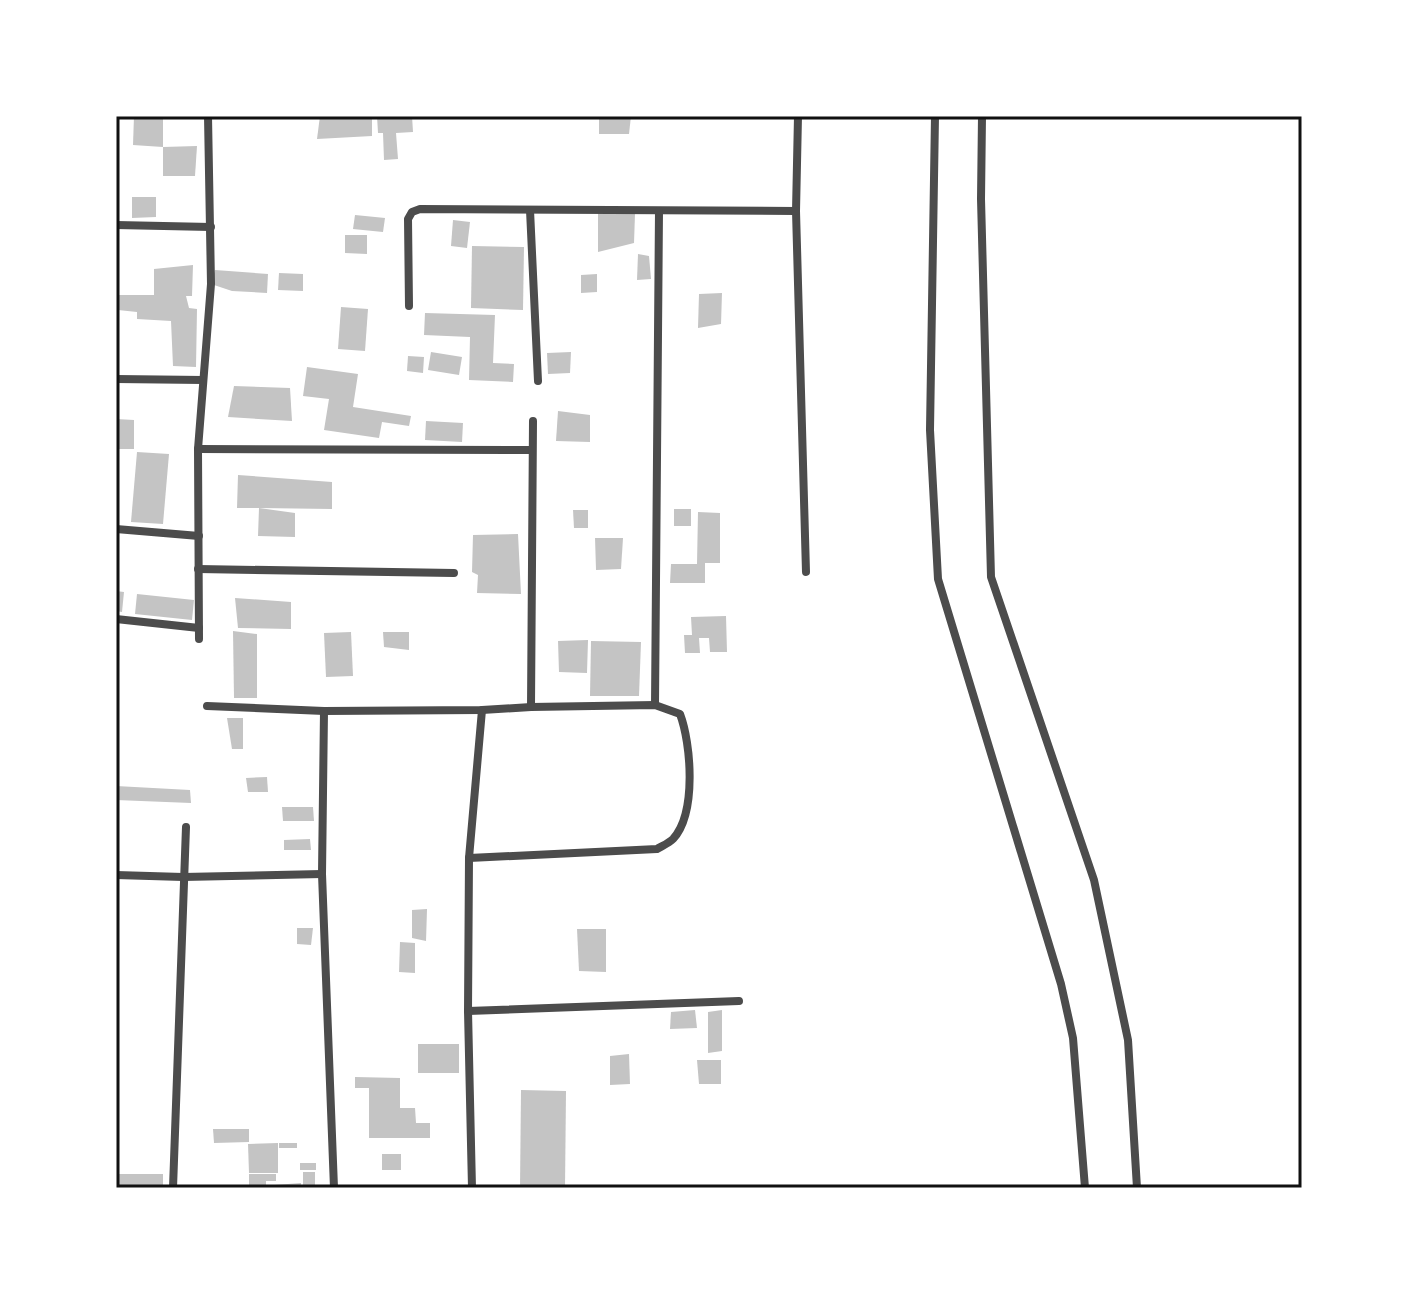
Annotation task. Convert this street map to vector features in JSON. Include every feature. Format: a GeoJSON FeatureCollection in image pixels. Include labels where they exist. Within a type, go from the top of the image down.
{"type":"FeatureCollection","features":[{"type":"Feature","properties":{"kind":"street"},"geometry":{"type":"LineString","coordinates":[[199,639],[198,449],[211,284],[208,116]]}},
{"type":"Feature","properties":{"kind":"street"},"geometry":{"type":"LineString","coordinates":[[798,116],[796,211],[806,572]]}},
{"type":"Feature","properties":{"kind":"street"},"geometry":{"type":"LineString","coordinates":[[935,116],[930,430],[938,579],[1061,984],[1073,1038],[1085,1188]]}},
{"type":"Feature","properties":{"kind":"street"},"geometry":{"type":"LineString","coordinates":[[982,116],[981,199],[991,577],[1094,880],[1128,1040],[1137,1188]]}},
{"type":"Feature","properties":{"kind":"street"},"geometry":{"type":"LineString","coordinates":[[409,306],[408,219],[412,212],[420,209],[796,211]]}},
{"type":"Feature","properties":{"kind":"street"},"geometry":{"type":"LineString","coordinates":[[530,210],[538,381]]}},
{"type":"Feature","properties":{"kind":"street"},"geometry":{"type":"LineString","coordinates":[[655,705],[659,211]]}},
{"type":"Feature","properties":{"kind":"street"},"geometry":{"type":"LineString","coordinates":[[116,225],[211,227]]}},
{"type":"Feature","properties":{"kind":"street"},"geometry":{"type":"LineString","coordinates":[[116,379],[203,380]]}},
{"type":"Feature","properties":{"kind":"street"},"geometry":{"type":"LineString","coordinates":[[531,707],[533,421]]}},
{"type":"Feature","properties":{"kind":"street"},"geometry":{"type":"LineString","coordinates":[[198,449],[531,450]]}},
{"type":"Feature","properties":{"kind":"street"},"geometry":{"type":"LineString","coordinates":[[116,529],[199,536]]}},
{"type":"Feature","properties":{"kind":"street"},"geometry":{"type":"LineString","coordinates":[[198,569],[454,573]]}},
{"type":"Feature","properties":{"kind":"street"},"geometry":{"type":"LineString","coordinates":[[116,619],[199,628]]}},
{"type":"Feature","properties":{"kind":"street"},"geometry":{"type":"LineString","coordinates":[[207,706],[324,711],[655,705],[680,714],[685,728],[689,804],[673,840],[657,849],[469,858]]}},
{"type":"Feature","properties":{"kind":"street"},"geometry":{"type":"LineString","coordinates":[[472,1188],[469,858],[482,710]]}},
{"type":"Feature","properties":{"kind":"street"},"geometry":{"type":"LineString","coordinates":[[324,711],[322,874],[334,1188]]}},
{"type":"Feature","properties":{"kind":"street"},"geometry":{"type":"LineString","coordinates":[[173,1188],[186,827]]}},
{"type":"Feature","properties":{"kind":"street"},"geometry":{"type":"LineString","coordinates":[[116,875],[322,874]]}},
{"type":"Feature","properties":{"kind":"street"},"geometry":{"type":"LineString","coordinates":[[468,1011],[739,1001]]}},
{"type":"Feature","properties":{"kind":"building"},"geometry":{"type":"Polygon","coordinates":[[[134,116],[163,116],[163,147],[133,145],[134,116]]]}},
{"type":"Feature","properties":{"kind":"building"},"geometry":{"type":"Polygon","coordinates":[[[320,116],[372,116],[372,136],[317,139],[320,116]]]}},
{"type":"Feature","properties":{"kind":"building"},"geometry":{"type":"Polygon","coordinates":[[[377,116],[412,116],[413,132],[396,133],[398,159],[384,160],[383,133],[378,133],[377,116]]]}},
{"type":"Feature","properties":{"kind":"building"},"geometry":{"type":"Polygon","coordinates":[[[599,116],[631,116],[629,134],[599,134],[599,116]]]}},
{"type":"Feature","properties":{"kind":"building"},"geometry":{"type":"Polygon","coordinates":[[[197,146],[195,176],[163,176],[163,147],[197,146]]]}},
{"type":"Feature","properties":{"kind":"building"},"geometry":{"type":"Polygon","coordinates":[[[132,197],[156,197],[156,217],[132,218],[132,197]]]}},
{"type":"Feature","properties":{"kind":"building"},"geometry":{"type":"Polygon","coordinates":[[[598,213],[635,214],[634,243],[598,252],[598,213]]]}},
{"type":"Feature","properties":{"kind":"building"},"geometry":{"type":"Polygon","coordinates":[[[355,215],[385,218],[383,232],[353,229],[355,215]]]}},
{"type":"Feature","properties":{"kind":"building"},"geometry":{"type":"Polygon","coordinates":[[[453,220],[470,222],[467,248],[451,246],[453,220]]]}},
{"type":"Feature","properties":{"kind":"building"},"geometry":{"type":"Polygon","coordinates":[[[345,235],[367,235],[367,254],[345,253],[345,235]]]}},
{"type":"Feature","properties":{"kind":"building"},"geometry":{"type":"Polygon","coordinates":[[[472,246],[524,247],[523,310],[471,308],[472,246]]]}},
{"type":"Feature","properties":{"kind":"building"},"geometry":{"type":"Polygon","coordinates":[[[638,254],[649,256],[651,279],[637,280],[638,254]]]}},
{"type":"Feature","properties":{"kind":"building"},"geometry":{"type":"Polygon","coordinates":[[[193,265],[192,296],[186,296],[189,308],[197,309],[196,367],[173,366],[171,321],[137,319],[137,312],[118,310],[118,295],[154,295],[154,269],[193,265]]]}},
{"type":"Feature","properties":{"kind":"building"},"geometry":{"type":"Polygon","coordinates":[[[215,270],[268,274],[267,293],[232,291],[211,284],[215,270]]]}},
{"type":"Feature","properties":{"kind":"building"},"geometry":{"type":"Polygon","coordinates":[[[279,273],[303,274],[303,291],[278,290],[279,273]]]}},
{"type":"Feature","properties":{"kind":"building"},"geometry":{"type":"Polygon","coordinates":[[[597,274],[597,292],[581,293],[581,275],[597,274]]]}},
{"type":"Feature","properties":{"kind":"building"},"geometry":{"type":"Polygon","coordinates":[[[722,293],[721,324],[698,328],[699,294],[722,293]]]}},
{"type":"Feature","properties":{"kind":"building"},"geometry":{"type":"Polygon","coordinates":[[[341,307],[368,309],[365,351],[338,349],[341,307]]]}},
{"type":"Feature","properties":{"kind":"building"},"geometry":{"type":"Polygon","coordinates":[[[425,313],[495,315],[493,363],[514,364],[513,382],[469,380],[470,337],[424,335],[425,313]]]}},
{"type":"Feature","properties":{"kind":"building"},"geometry":{"type":"Polygon","coordinates":[[[431,352],[462,357],[459,375],[428,370],[431,352]]]}},
{"type":"Feature","properties":{"kind":"building"},"geometry":{"type":"Polygon","coordinates":[[[571,352],[570,373],[548,374],[547,353],[571,352]]]}},
{"type":"Feature","properties":{"kind":"building"},"geometry":{"type":"Polygon","coordinates":[[[408,356],[424,357],[423,373],[407,371],[408,356]]]}},
{"type":"Feature","properties":{"kind":"building"},"geometry":{"type":"Polygon","coordinates":[[[307,367],[358,374],[353,407],[411,416],[409,426],[382,422],[379,438],[324,430],[329,399],[303,396],[307,367]]]}},
{"type":"Feature","properties":{"kind":"building"},"geometry":{"type":"Polygon","coordinates":[[[234,386],[290,388],[292,421],[228,417],[234,386]]]}},
{"type":"Feature","properties":{"kind":"building"},"geometry":{"type":"Polygon","coordinates":[[[558,411],[590,415],[590,442],[556,441],[558,411]]]}},
{"type":"Feature","properties":{"kind":"building"},"geometry":{"type":"Polygon","coordinates":[[[116,419],[134,420],[134,449],[116,449],[116,419]]]}},
{"type":"Feature","properties":{"kind":"building"},"geometry":{"type":"Polygon","coordinates":[[[426,421],[463,423],[462,442],[425,440],[426,421]]]}},
{"type":"Feature","properties":{"kind":"building"},"geometry":{"type":"Polygon","coordinates":[[[137,452],[169,454],[163,524],[131,522],[137,452]]]}},
{"type":"Feature","properties":{"kind":"building"},"geometry":{"type":"Polygon","coordinates":[[[238,475],[332,482],[332,509],[237,508],[238,475]]]}},
{"type":"Feature","properties":{"kind":"building"},"geometry":{"type":"Polygon","coordinates":[[[259,508],[295,513],[295,537],[258,536],[259,508]]]}},
{"type":"Feature","properties":{"kind":"building"},"geometry":{"type":"Polygon","coordinates":[[[674,509],[691,509],[691,526],[674,526],[674,509]]]}},
{"type":"Feature","properties":{"kind":"building"},"geometry":{"type":"Polygon","coordinates":[[[573,510],[588,510],[588,528],[574,528],[573,510]]]}},
{"type":"Feature","properties":{"kind":"building"},"geometry":{"type":"Polygon","coordinates":[[[698,512],[720,513],[720,563],[705,563],[705,583],[670,583],[671,564],[697,564],[698,512]]]}},
{"type":"Feature","properties":{"kind":"building"},"geometry":{"type":"Polygon","coordinates":[[[518,534],[521,594],[477,593],[478,575],[472,572],[473,535],[518,534]]]}},
{"type":"Feature","properties":{"kind":"building"},"geometry":{"type":"Polygon","coordinates":[[[595,538],[623,538],[621,569],[596,570],[595,538]]]}},
{"type":"Feature","properties":{"kind":"building"},"geometry":{"type":"Polygon","coordinates":[[[116,591],[124,592],[122,612],[116,611],[116,591]]]}},
{"type":"Feature","properties":{"kind":"building"},"geometry":{"type":"Polygon","coordinates":[[[137,594],[194,600],[192,620],[135,614],[137,594]]]}},
{"type":"Feature","properties":{"kind":"building"},"geometry":{"type":"Polygon","coordinates":[[[235,598],[291,602],[291,629],[238,628],[235,598]]]}},
{"type":"Feature","properties":{"kind":"building"},"geometry":{"type":"Polygon","coordinates":[[[726,616],[727,652],[710,652],[709,638],[699,638],[700,653],[685,653],[684,635],[692,635],[691,617],[726,616]]]}},
{"type":"Feature","properties":{"kind":"building"},"geometry":{"type":"Polygon","coordinates":[[[233,631],[257,634],[257,698],[234,698],[233,631]]]}},
{"type":"Feature","properties":{"kind":"building"},"geometry":{"type":"Polygon","coordinates":[[[351,632],[353,676],[326,677],[324,633],[351,632]]]}},
{"type":"Feature","properties":{"kind":"building"},"geometry":{"type":"Polygon","coordinates":[[[383,632],[409,632],[409,650],[384,647],[383,632]]]}},
{"type":"Feature","properties":{"kind":"building"},"geometry":{"type":"Polygon","coordinates":[[[588,640],[587,673],[559,672],[558,641],[588,640]]]}},
{"type":"Feature","properties":{"kind":"building"},"geometry":{"type":"Polygon","coordinates":[[[591,641],[641,642],[639,696],[590,696],[591,641]]]}},
{"type":"Feature","properties":{"kind":"building"},"geometry":{"type":"Polygon","coordinates":[[[227,718],[243,718],[243,749],[232,749],[227,718]]]}},
{"type":"Feature","properties":{"kind":"building"},"geometry":{"type":"Polygon","coordinates":[[[267,777],[268,792],[248,792],[246,778],[267,777]]]}},
{"type":"Feature","properties":{"kind":"building"},"geometry":{"type":"Polygon","coordinates":[[[116,786],[190,790],[191,803],[116,800],[116,786]]]}},
{"type":"Feature","properties":{"kind":"building"},"geometry":{"type":"Polygon","coordinates":[[[282,807],[313,807],[314,821],[283,821],[282,807]]]}},
{"type":"Feature","properties":{"kind":"building"},"geometry":{"type":"Polygon","coordinates":[[[310,839],[311,850],[284,850],[284,840],[310,839]]]}},
{"type":"Feature","properties":{"kind":"building"},"geometry":{"type":"Polygon","coordinates":[[[427,909],[426,941],[412,938],[412,910],[427,909]]]}},
{"type":"Feature","properties":{"kind":"building"},"geometry":{"type":"Polygon","coordinates":[[[297,928],[313,928],[311,945],[297,944],[297,928]]]}},
{"type":"Feature","properties":{"kind":"building"},"geometry":{"type":"Polygon","coordinates":[[[577,929],[606,929],[606,972],[579,971],[577,929]]]}},
{"type":"Feature","properties":{"kind":"building"},"geometry":{"type":"Polygon","coordinates":[[[400,942],[415,943],[415,973],[399,972],[400,942]]]}},
{"type":"Feature","properties":{"kind":"building"},"geometry":{"type":"Polygon","coordinates":[[[695,1010],[697,1028],[670,1029],[671,1012],[695,1010]]]}},
{"type":"Feature","properties":{"kind":"building"},"geometry":{"type":"Polygon","coordinates":[[[722,1010],[722,1051],[708,1053],[708,1012],[722,1010]]]}},
{"type":"Feature","properties":{"kind":"building"},"geometry":{"type":"Polygon","coordinates":[[[418,1044],[459,1044],[459,1073],[418,1073],[418,1044]]]}},
{"type":"Feature","properties":{"kind":"building"},"geometry":{"type":"Polygon","coordinates":[[[629,1054],[630,1084],[610,1085],[610,1056],[629,1054]]]}},
{"type":"Feature","properties":{"kind":"building"},"geometry":{"type":"Polygon","coordinates":[[[697,1060],[721,1060],[721,1084],[699,1084],[697,1060]]]}},
{"type":"Feature","properties":{"kind":"building"},"geometry":{"type":"Polygon","coordinates":[[[355,1077],[400,1078],[400,1108],[415,1108],[416,1123],[430,1123],[430,1138],[369,1138],[369,1088],[355,1088],[355,1077]]]}},
{"type":"Feature","properties":{"kind":"building"},"geometry":{"type":"Polygon","coordinates":[[[521,1090],[566,1091],[565,1188],[520,1188],[521,1090]]]}},
{"type":"Feature","properties":{"kind":"building"},"geometry":{"type":"Polygon","coordinates":[[[213,1129],[249,1129],[249,1142],[214,1143],[213,1129]]]}},
{"type":"Feature","properties":{"kind":"building"},"geometry":{"type":"Polygon","coordinates":[[[278,1143],[278,1173],[249,1173],[248,1144],[278,1143]]]}},
{"type":"Feature","properties":{"kind":"building"},"geometry":{"type":"Polygon","coordinates":[[[279,1143],[297,1143],[297,1148],[279,1148],[279,1143]]]}},
{"type":"Feature","properties":{"kind":"building"},"geometry":{"type":"Polygon","coordinates":[[[382,1154],[401,1154],[401,1170],[382,1170],[382,1154]]]}},
{"type":"Feature","properties":{"kind":"building"},"geometry":{"type":"Polygon","coordinates":[[[300,1163],[316,1163],[316,1170],[300,1170],[300,1163]]]}},
{"type":"Feature","properties":{"kind":"building"},"geometry":{"type":"Polygon","coordinates":[[[303,1172],[315,1172],[315,1188],[303,1188],[303,1172]]]}},
{"type":"Feature","properties":{"kind":"building"},"geometry":{"type":"Polygon","coordinates":[[[116,1174],[163,1174],[163,1188],[116,1188],[116,1174]]]}},
{"type":"Feature","properties":{"kind":"building"},"geometry":{"type":"Polygon","coordinates":[[[249,1174],[276,1174],[276,1181],[266,1181],[266,1188],[249,1188],[249,1174]]]}},
{"type":"Feature","properties":{"kind":"building"},"geometry":{"type":"Polygon","coordinates":[[[301,1183],[301,1188],[275,1188],[275,1185],[301,1183]]]}}]}
